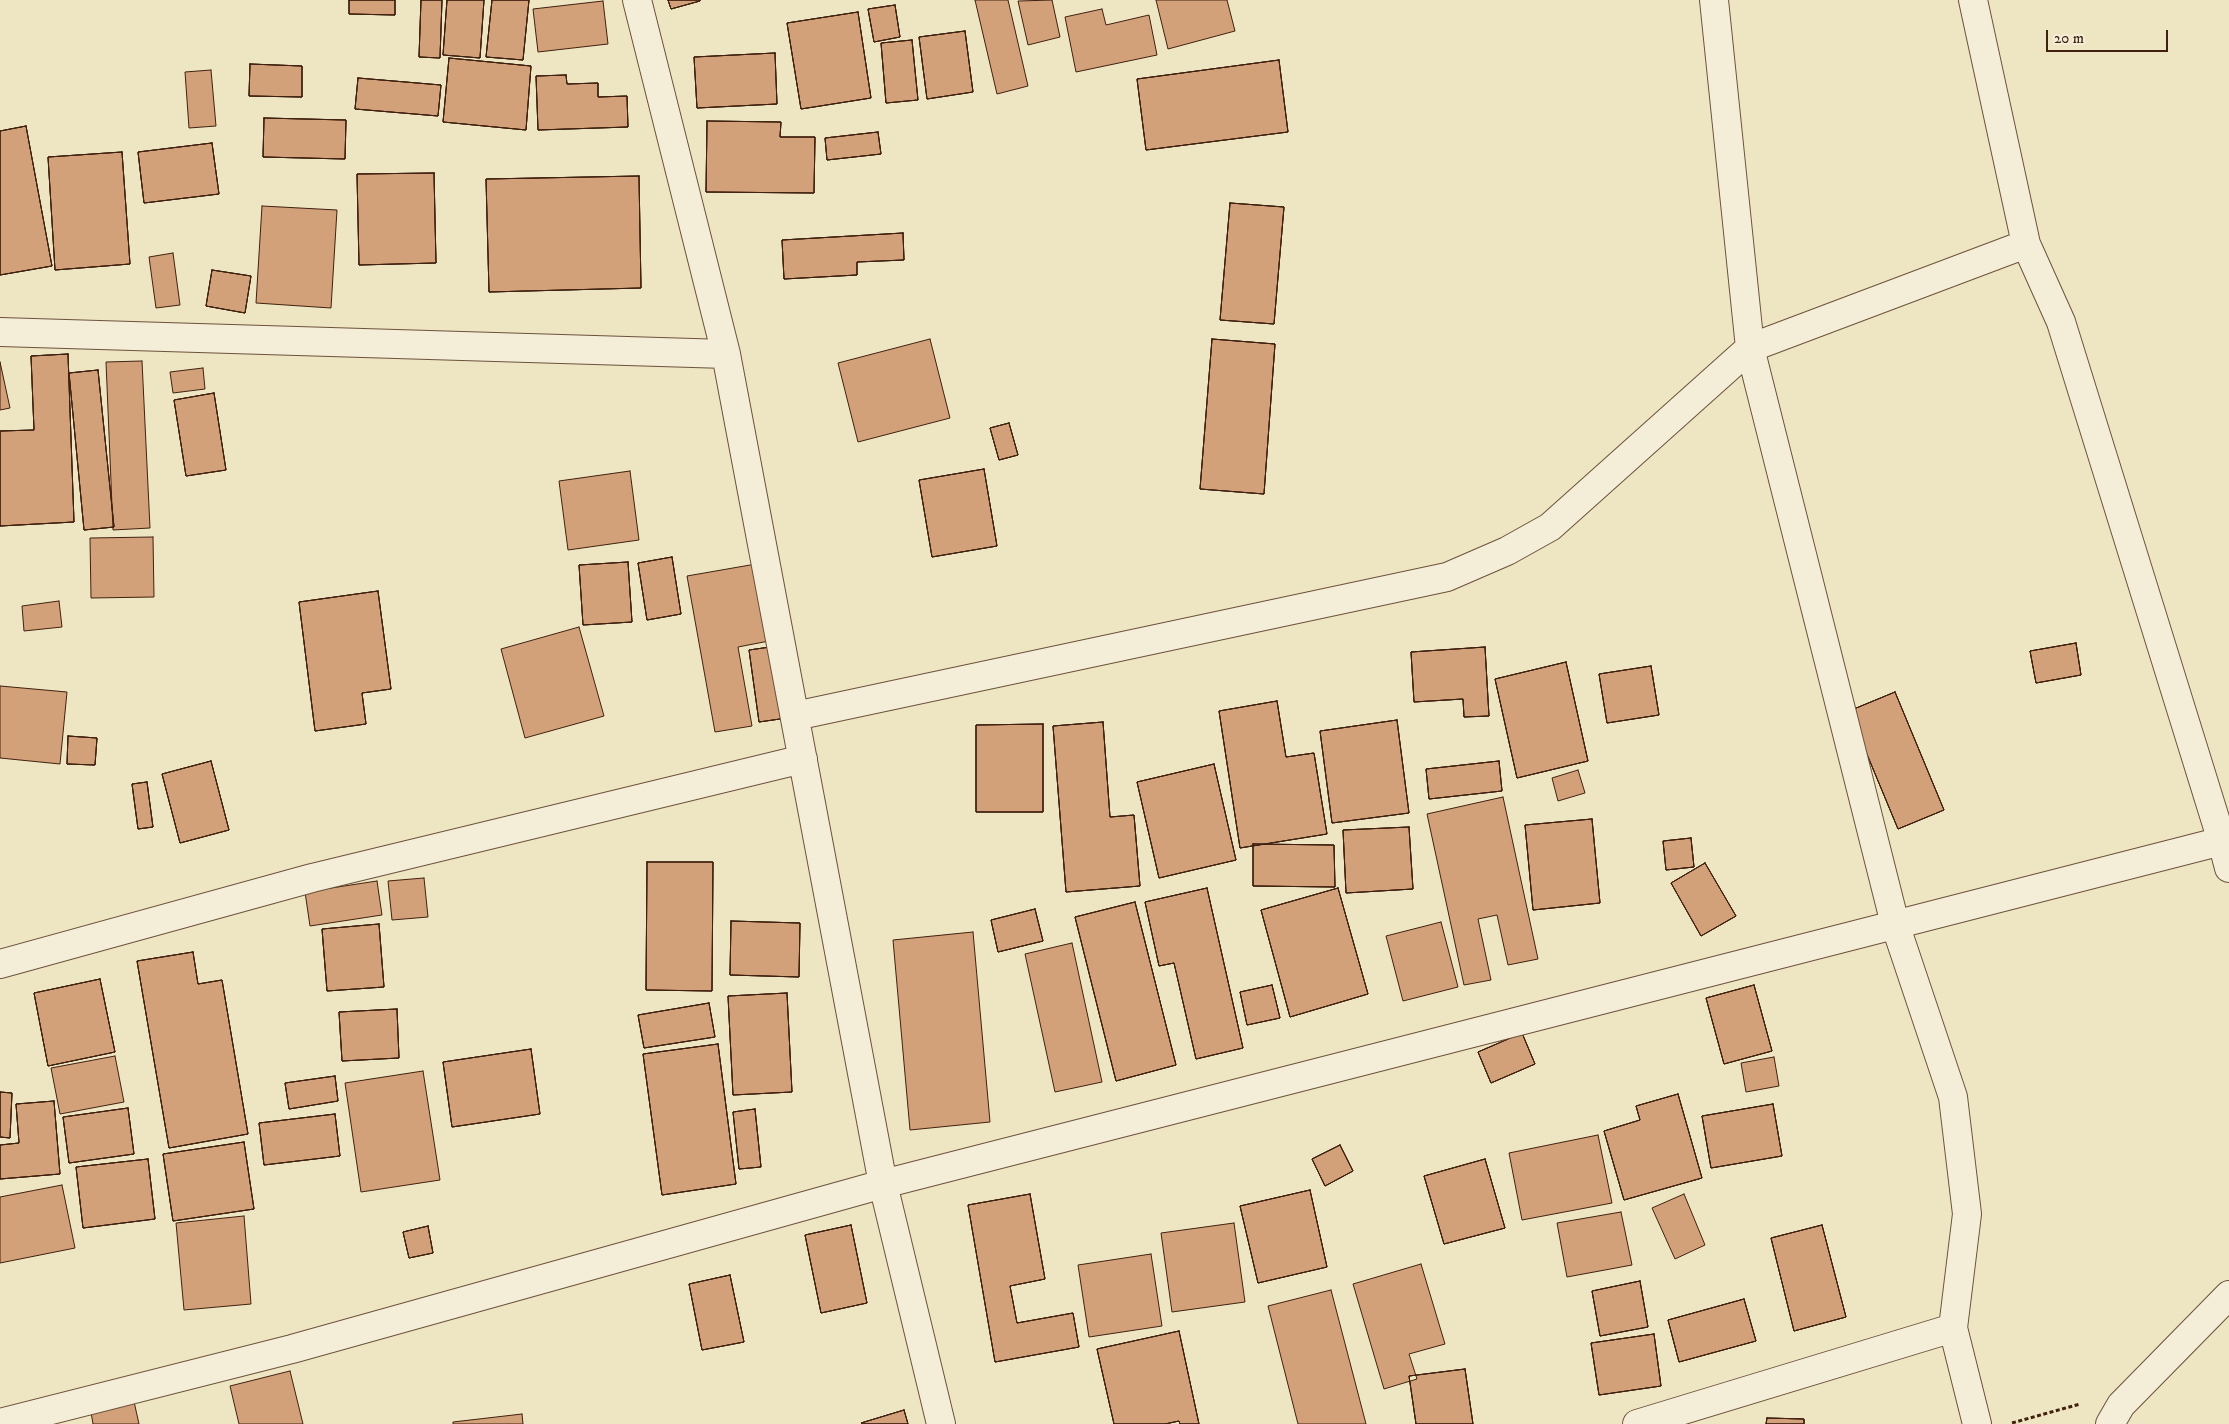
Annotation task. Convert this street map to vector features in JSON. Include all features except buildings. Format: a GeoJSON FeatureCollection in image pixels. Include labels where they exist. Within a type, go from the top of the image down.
{"type":"FeatureCollection","features":[{"type":"Feature","properties":{"kind":"street"},"geometry":{"type":"LineString","coordinates":[[637,0],[726,354],[883,1184],[941,1424]]}},
{"type":"Feature","properties":{"kind":"street"},"geometry":{"type":"LineString","coordinates":[[1714,0],[1750,348],[1895,924],[1953,1097],[1968,1214],[1954,1328],[1977,1424]]}},
{"type":"Feature","properties":{"kind":"street"},"geometry":{"type":"LineString","coordinates":[[1973,0],[2026,244],[2061,322],[2229,868]]}},
{"type":"Feature","properties":{"kind":"street"},"geometry":{"type":"LineString","coordinates":[[795,716],[1447,577],[1507,551],[1550,527],[1750,348],[2026,244]]}},
{"type":"Feature","properties":{"kind":"street"},"geometry":{"type":"LineString","coordinates":[[0,332],[726,354]]}},
{"type":"Feature","properties":{"kind":"street"},"geometry":{"type":"LineString","coordinates":[[0,964],[312,878],[803,759]]}},
{"type":"Feature","properties":{"kind":"street"},"geometry":{"type":"LineString","coordinates":[[0,1423],[292,1349],[883,1184],[2222,841]]}},
{"type":"Feature","properties":{"kind":"street"},"geometry":{"type":"LineString","coordinates":[[2116,1414],[2229,1296]]}},
{"type":"Feature","properties":{"kind":"street"},"geometry":{"type":"LineString","coordinates":[[1637,1424],[1954,1328]]}},
{"type":"Feature","properties":{"kind":"path"},"geometry":{"type":"LineString","coordinates":[[2010,1424],[2079,1404],[2116,1414]]}}]}
